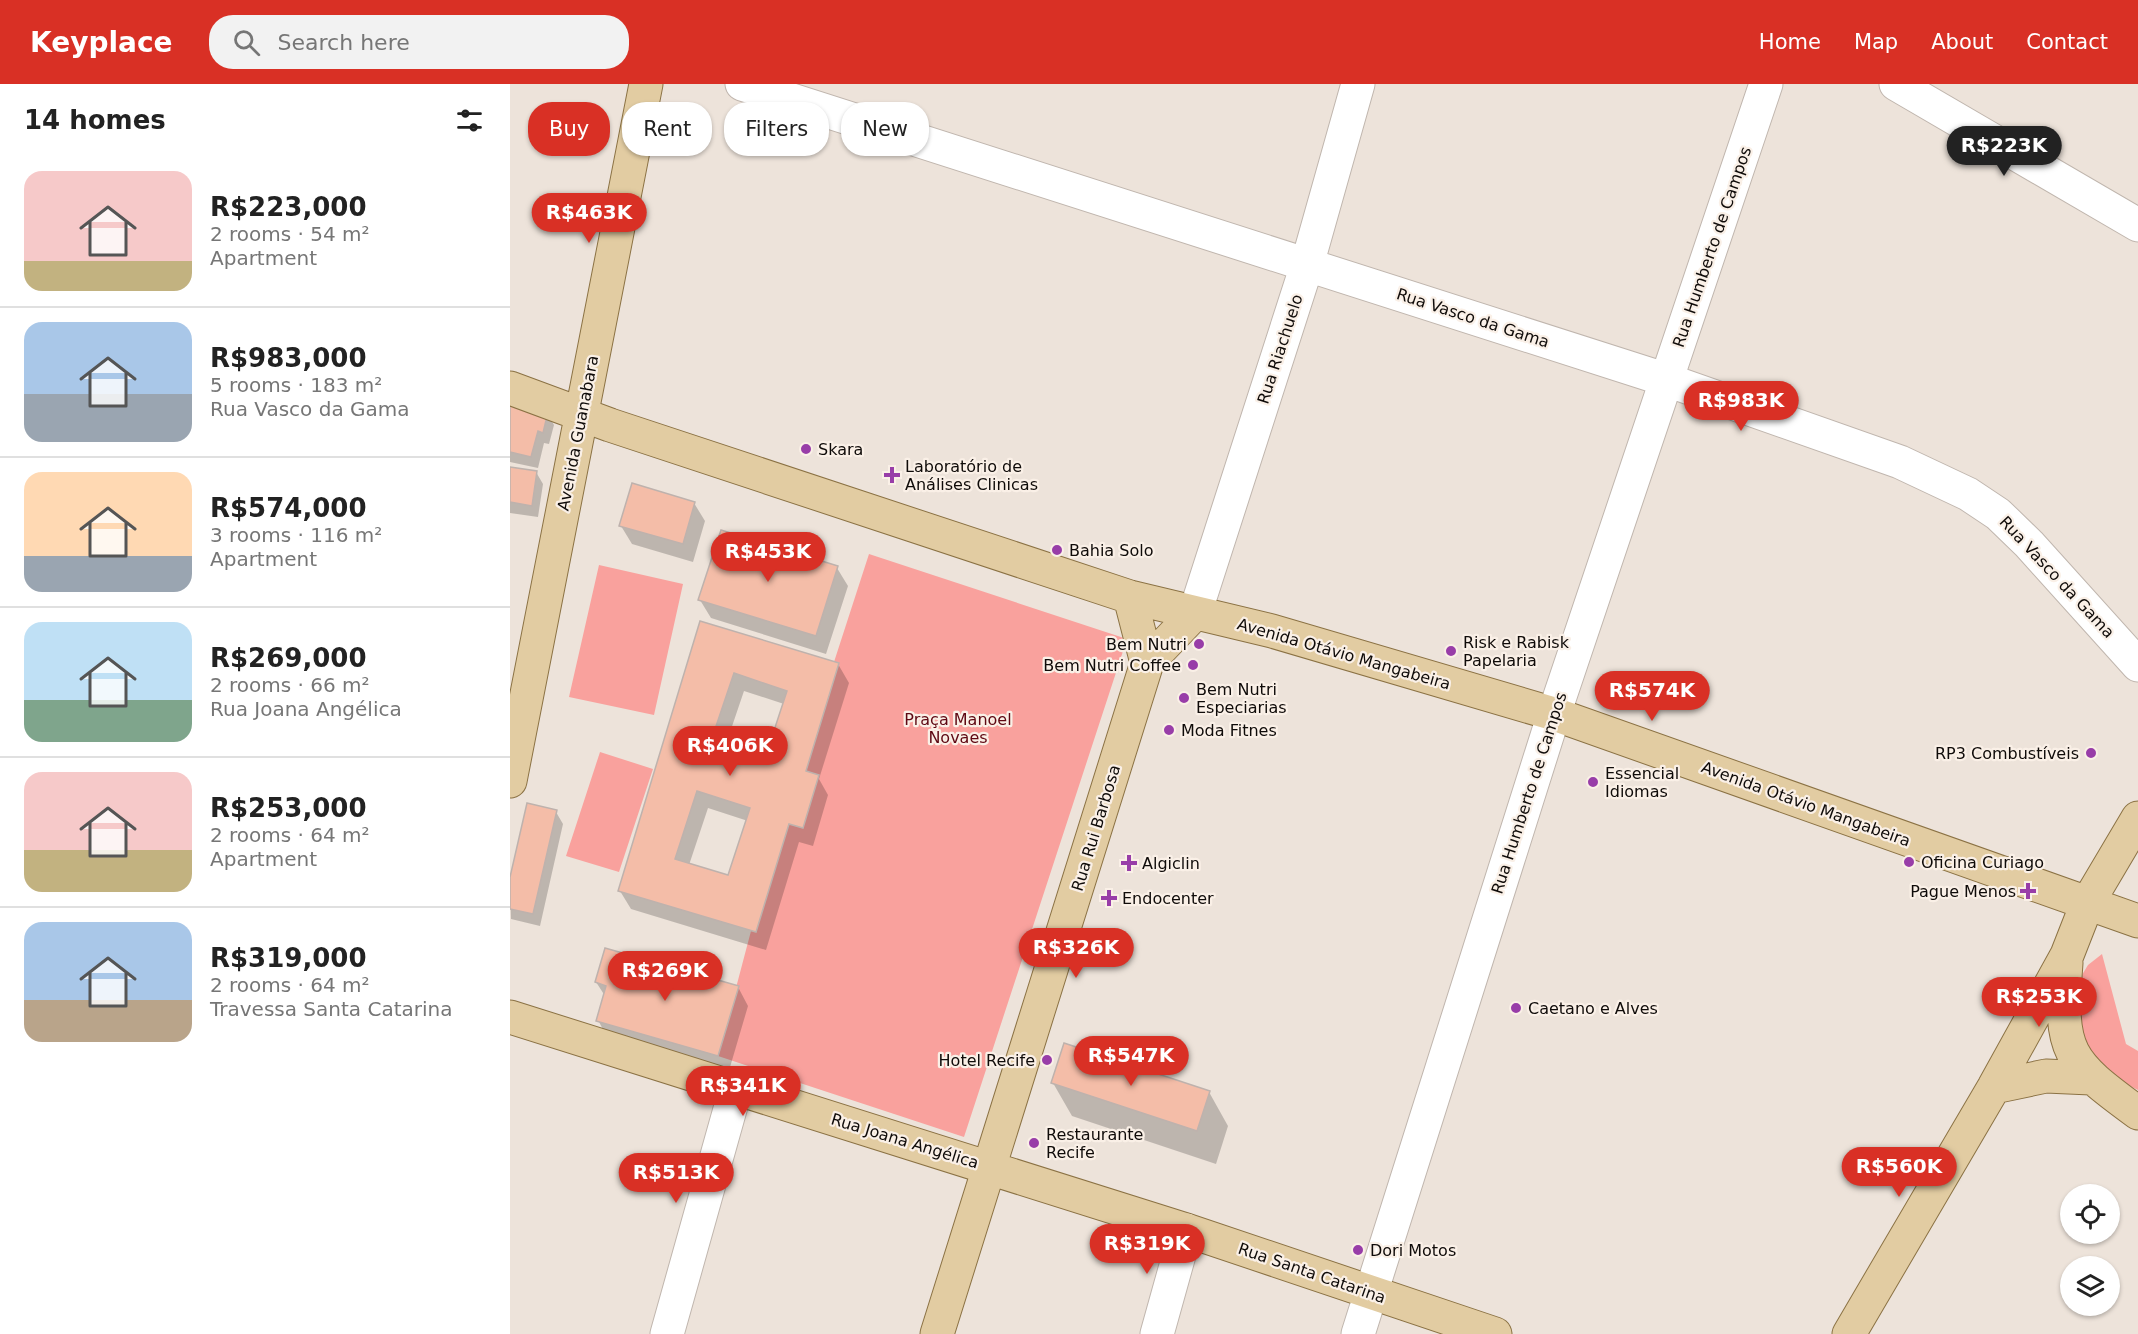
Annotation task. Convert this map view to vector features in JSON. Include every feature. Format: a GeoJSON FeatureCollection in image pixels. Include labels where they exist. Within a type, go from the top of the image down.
{"type":"FeatureCollection","features":[{"type":"Feature","properties":{"kind":"main road","name":"Avenida Guanabara"},"geometry":{"type":"LineString","coordinates":[[510,781],[646,84]]}},
{"type":"Feature","properties":{"kind":"main road"},"geometry":{"type":"LineString","coordinates":[[510,388],[581,414],[1130,597],[1195,613]]}},
{"type":"Feature","properties":{"kind":"main road"},"geometry":{"type":"LineString","coordinates":[[1130,597],[1147,663]]}},
{"type":"Feature","properties":{"kind":"main road","name":"Rua Rui Barbosa"},"geometry":{"type":"LineString","coordinates":[[937,1334],[991,1168],[1147,663],[1195,613]]}},
{"type":"Feature","properties":{"kind":"main road","name":"Avenida Otávio Mangabeira"},"geometry":{"type":"LineString","coordinates":[[1195,613],[1272,632],[1554,714],[2138,921]]}},
{"type":"Feature","properties":{"kind":"main road"},"geometry":{"type":"LineString","coordinates":[[1849,1334],[1994,1087],[2067,955],[2087,904],[2138,818]]}},
{"type":"Feature","properties":{"kind":"main road"},"geometry":{"type":"LineString","coordinates":[[2067,955],[2064,993],[2067,1040],[2070,1050],[2091,1078],[2138,1113]]}},
{"type":"Feature","properties":{"kind":"main road","name":"Rua Joana Angélica"},"geometry":{"type":"LineString","coordinates":[[510,1017],[991,1168]]}},
{"type":"Feature","properties":{"kind":"main road"},"geometry":{"type":"LineString","coordinates":[[1994,1087],[2046,1076],[2091,1078]]}},
{"type":"Feature","properties":{"kind":"main road","name":"Rua Santa Catarina"},"geometry":{"type":"LineString","coordinates":[[991,1168],[1186,1230],[1495,1334]]}},
{"type":"Feature","properties":{"kind":"street","name":"Rua Vasco da Gama"},"geometry":{"type":"LineString","coordinates":[[742,84],[1667,380],[1900,462],[1968,494],[1998,514],[2029,544],[2138,665]]}},
{"type":"Feature","properties":{"kind":"street","name":"Rua Riachuelo"},"geometry":{"type":"LineString","coordinates":[[1195,613],[1307,265],[1358,84]]}},
{"type":"Feature","properties":{"kind":"street","name":"Rua Humberto de Campos"},"geometry":{"type":"LineString","coordinates":[[1358,1334],[1554,714],[1766,84]]}},
{"type":"Feature","properties":{"kind":"street"},"geometry":{"type":"LineString","coordinates":[[1896,84],[2138,225]]}},
{"type":"Feature","properties":{"kind":"street"},"geometry":{"type":"LineString","coordinates":[[667,1334],[736,1088]]}},
{"type":"Feature","properties":{"kind":"street"},"geometry":{"type":"LineString","coordinates":[[1156,1334],[1186,1230]]}},
{"type":"Feature","properties":{"kind":"green space","name":"Praça Manoel Novaes"},"geometry":{"type":"Polygon","coordinates":[[[869,554],[1127,639],[964,1137],[718,1056],[751,931],[756,932],[789,824],[803,828],[806,771],[839,663],[834,662],[869,554]]]}},
{"type":"Feature","properties":{"kind":"green space"},"geometry":{"type":"Polygon","coordinates":[[[599,565],[683,584],[654,715],[569,697],[599,565]]]}},
{"type":"Feature","properties":{"kind":"green space"},"geometry":{"type":"Polygon","coordinates":[[[600,752],[653,769],[619,872],[566,856],[600,752]]]}},
{"type":"Feature","properties":{"kind":"green space"},"geometry":{"type":"Polygon","coordinates":[[[2102,954],[2126,1044],[2138,1051],[2138,1090],[2085,1064],[2071,993],[2088,965],[2102,954]]]}},
{"type":"Feature","properties":{"kind":"building"},"geometry":{"type":"Polygon","coordinates":[[[510,402],[548,412],[543,433],[538,431],[531,457],[510,452],[510,402]]]}},
{"type":"Feature","properties":{"kind":"building"},"geometry":{"type":"Polygon","coordinates":[[[510,467],[537,471],[532,506],[510,502],[510,467]]]}},
{"type":"Feature","properties":{"kind":"building"},"geometry":{"type":"Polygon","coordinates":[[[632,483],[695,502],[683,544],[619,526],[632,483]]]}},
{"type":"Feature","properties":{"kind":"building"},"geometry":{"type":"Polygon","coordinates":[[[721,530],[838,566],[816,636],[698,600],[721,530]]]}},
{"type":"Feature","properties":{"kind":"building"},"geometry":{"type":"Polygon","coordinates":[[[700,621],[839,663],[806,771],[819,775],[803,828],[789,824],[756,932],[618,891],[700,621]],[[734,673],[711,741],[765,758],[787,691],[734,673]],[[697,791],[675,859],[728,875],[750,808],[697,791]]]}},
{"type":"Feature","properties":{"kind":"building"},"geometry":{"type":"Polygon","coordinates":[[[527,803],[557,810],[533,914],[510,909],[510,877],[527,803]]]}},
{"type":"Feature","properties":{"kind":"building"},"geometry":{"type":"Polygon","coordinates":[[[605,948],[739,986],[718,1056],[596,1021],[606,986],[595,982],[605,948]]]}},
{"type":"Feature","properties":{"kind":"building"},"geometry":{"type":"Polygon","coordinates":[[[1064,1043],[1210,1091],[1197,1131],[1051,1083],[1064,1043]]]}},
{"type":"Feature","properties":{"kind":"place","name":"Skara"},"geometry":{"type":"Point","coordinates":[806,449]}},
{"type":"Feature","properties":{"kind":"place","name":"Laboratório de Análises Clinicas"},"geometry":{"type":"Point","coordinates":[892,475]}},
{"type":"Feature","properties":{"kind":"place","name":"Bahia Solo"},"geometry":{"type":"Point","coordinates":[1057,550]}},
{"type":"Feature","properties":{"kind":"place","name":"Bem Nutri"},"geometry":{"type":"Point","coordinates":[1199,644]}},
{"type":"Feature","properties":{"kind":"place","name":"Risk e Rabisk Papelaria"},"geometry":{"type":"Point","coordinates":[1451,651]}},
{"type":"Feature","properties":{"kind":"place","name":"Bem Nutri Coffee"},"geometry":{"type":"Point","coordinates":[1193,665]}},
{"type":"Feature","properties":{"kind":"place","name":"Bem Nutri Especiarias"},"geometry":{"type":"Point","coordinates":[1184,698]}},
{"type":"Feature","properties":{"kind":"place","name":"Moda Fitnes"},"geometry":{"type":"Point","coordinates":[1169,730]}},
{"type":"Feature","properties":{"kind":"place","name":"RP3 Combustíveis"},"geometry":{"type":"Point","coordinates":[2091,753]}},
{"type":"Feature","properties":{"kind":"place","name":"Essencial Idiomas"},"geometry":{"type":"Point","coordinates":[1593,782]}},
{"type":"Feature","properties":{"kind":"place","name":"Oficina Curiago"},"geometry":{"type":"Point","coordinates":[1909,862]}},
{"type":"Feature","properties":{"kind":"place","name":"Algiclin"},"geometry":{"type":"Point","coordinates":[1129,863]}},
{"type":"Feature","properties":{"kind":"place","name":"Pague Menos"},"geometry":{"type":"Point","coordinates":[2028,891]}},
{"type":"Feature","properties":{"kind":"place","name":"Endocenter"},"geometry":{"type":"Point","coordinates":[1109,898]}},
{"type":"Feature","properties":{"kind":"place","name":"Caetano e Alves"},"geometry":{"type":"Point","coordinates":[1516,1008]}},
{"type":"Feature","properties":{"kind":"place","name":"Hotel Recife"},"geometry":{"type":"Point","coordinates":[1047,1060]}},
{"type":"Feature","properties":{"kind":"place","name":"Restaurante Recife"},"geometry":{"type":"Point","coordinates":[1034,1143]}},
{"type":"Feature","properties":{"kind":"place","name":"Dori Motos"},"geometry":{"type":"Point","coordinates":[1358,1250]}}]}
